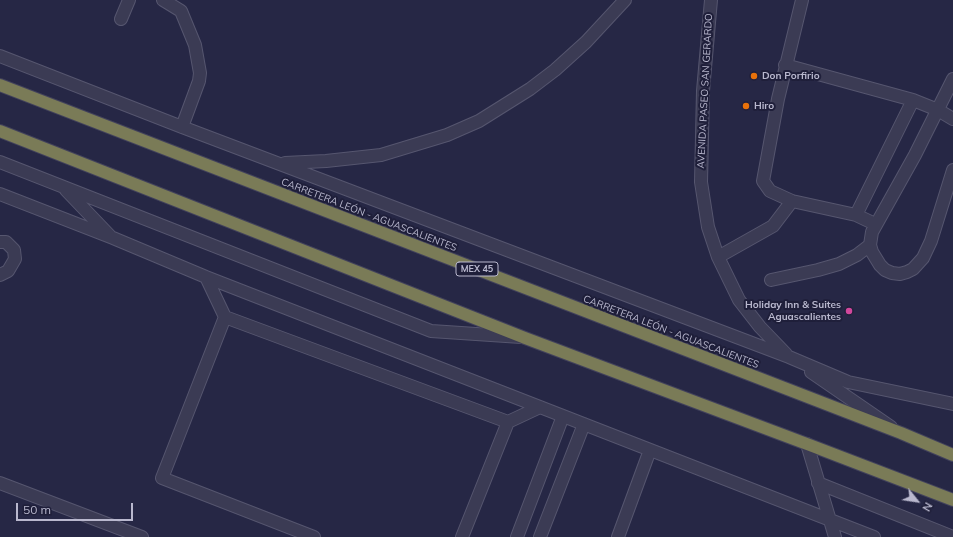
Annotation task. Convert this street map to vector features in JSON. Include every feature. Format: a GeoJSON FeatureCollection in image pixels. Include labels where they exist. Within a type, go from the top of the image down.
{"type":"FeatureCollection","features":[{"type":"Feature","properties":{"kind":"highway","name":"CARRETERA LEÓN - AGUASCALIENTES"},"geometry":{"type":"LineString","coordinates":[[0,85],[901,433],[953,455]]}},
{"type":"Feature","properties":{"kind":"highway"},"geometry":{"type":"LineString","coordinates":[[0,131],[525,338],[953,500]]}},
{"type":"Feature","properties":{"kind":"street"},"geometry":{"type":"LineString","coordinates":[[121,19],[129,0]]}},
{"type":"Feature","properties":{"kind":"street"},"geometry":{"type":"LineString","coordinates":[[163,0],[181,11],[195,45],[200,73],[199,81],[182,127]]}},
{"type":"Feature","properties":{"kind":"street"},"geometry":{"type":"LineString","coordinates":[[278,163],[326,162],[381,155],[447,135],[480,121],[524,93],[555,70],[586,42],[625,0]]}},
{"type":"Feature","properties":{"kind":"street","name":"AVENIDA PASEO SAN GERARDO"},"geometry":{"type":"LineString","coordinates":[[711,0],[703,91],[701,182],[708,227],[718,257],[739,300],[760,327],[789,358],[901,433]]}},
{"type":"Feature","properties":{"kind":"street"},"geometry":{"type":"LineString","coordinates":[[802,0],[785,65],[768,147],[763,181],[770,191],[792,201],[856,216],[875,224]]}},
{"type":"Feature","properties":{"kind":"street"},"geometry":{"type":"LineString","coordinates":[[0,56],[182,127],[789,358],[848,382],[953,404]]}},
{"type":"Feature","properties":{"kind":"street"},"geometry":{"type":"LineString","coordinates":[[785,65],[912,100],[938,110],[953,119]]}},
{"type":"Feature","properties":{"kind":"street"},"geometry":{"type":"LineString","coordinates":[[953,79],[915,155],[875,224],[872,232],[870,245],[875,259],[886,270],[892,273],[900,274],[913,269],[923,258],[929,246],[953,170]]}},
{"type":"Feature","properties":{"kind":"street"},"geometry":{"type":"LineString","coordinates":[[856,216],[912,100]]}},
{"type":"Feature","properties":{"kind":"street"},"geometry":{"type":"LineString","coordinates":[[0,162],[431,331],[525,338]]}},
{"type":"Feature","properties":{"kind":"street"},"geometry":{"type":"LineString","coordinates":[[63,186],[113,238]]}},
{"type":"Feature","properties":{"kind":"street"},"geometry":{"type":"LineString","coordinates":[[0,194],[113,238],[206,277],[874,537]]}},
{"type":"Feature","properties":{"kind":"street"},"geometry":{"type":"LineString","coordinates":[[718,257],[773,226],[792,201]]}},
{"type":"Feature","properties":{"kind":"street"},"geometry":{"type":"LineString","coordinates":[[0,242],[6,242],[14,250],[15,259],[8,271],[0,275]]}},
{"type":"Feature","properties":{"kind":"street"},"geometry":{"type":"LineString","coordinates":[[771,280],[839,264],[857,255],[870,245]]}},
{"type":"Feature","properties":{"kind":"street"},"geometry":{"type":"LineString","coordinates":[[206,277],[224,317],[162,478],[314,537]]}},
{"type":"Feature","properties":{"kind":"street"},"geometry":{"type":"LineString","coordinates":[[224,317],[508,422]]}},
{"type":"Feature","properties":{"kind":"street"},"geometry":{"type":"LineString","coordinates":[[462,537],[508,422],[540,407]]}},
{"type":"Feature","properties":{"kind":"street"},"geometry":{"type":"LineString","coordinates":[[517,537],[563,416]]}},
{"type":"Feature","properties":{"kind":"street"},"geometry":{"type":"LineString","coordinates":[[540,537],[584,424]]}},
{"type":"Feature","properties":{"kind":"street"},"geometry":{"type":"LineString","coordinates":[[807,444],[835,537]]}},
{"type":"Feature","properties":{"kind":"street"},"geometry":{"type":"LineString","coordinates":[[618,537],[650,450]]}},
{"type":"Feature","properties":{"kind":"street"},"geometry":{"type":"LineString","coordinates":[[0,483],[142,537]]}},
{"type":"Feature","properties":{"kind":"street"},"geometry":{"type":"LineString","coordinates":[[818,484],[953,536]]}},
{"type":"Feature","properties":{"kind":"place","name":"Don Porfirio"},"geometry":{"type":"Point","coordinates":[754,76]}},
{"type":"Feature","properties":{"kind":"place","name":"Hiro"},"geometry":{"type":"Point","coordinates":[746,106]}},
{"type":"Feature","properties":{"kind":"place","name":"Holiday Inn & Suites Aguascalientes"},"geometry":{"type":"Point","coordinates":[849,311]}}]}
